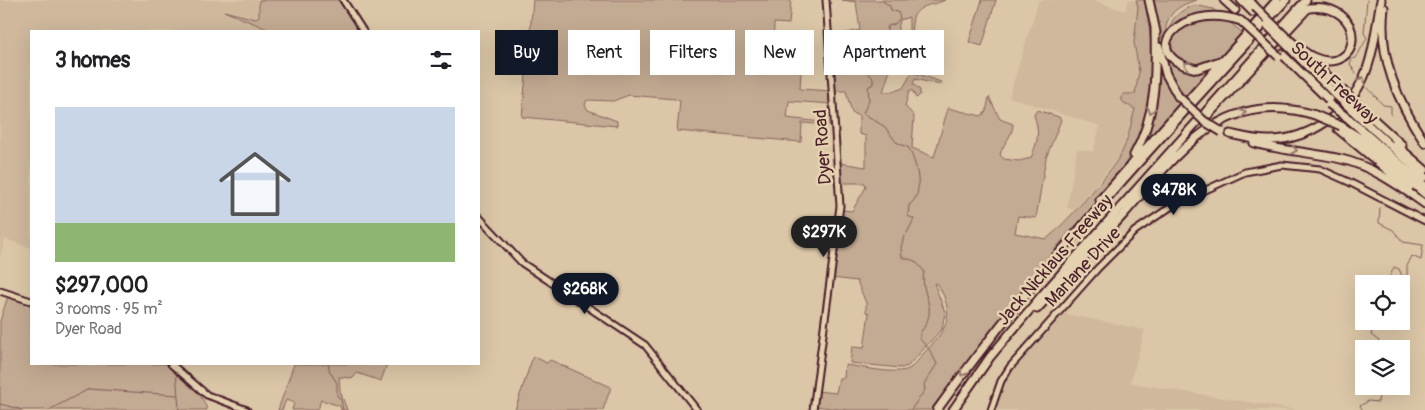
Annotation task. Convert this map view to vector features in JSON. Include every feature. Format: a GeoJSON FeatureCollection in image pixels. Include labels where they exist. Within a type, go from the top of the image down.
{"type":"FeatureCollection","features":[{"type":"Feature","properties":{"kind":"highway"},"geometry":{"type":"LineString","coordinates":[[1149,0],[1163,64],[1178,96],[1204,121],[1222,132],[1262,140],[1284,139],[1317,127],[1340,111],[1356,92],[1364,78],[1381,0]]}},
{"type":"Feature","properties":{"kind":"highway","name":"South Freeway"},"geometry":{"type":"LineString","coordinates":[[1240,0],[1254,10],[1286,40],[1294,52],[1336,97],[1349,119],[1425,186]]}},
{"type":"Feature","properties":{"kind":"highway"},"geometry":{"type":"LineString","coordinates":[[1248,0],[1254,10]]}},
{"type":"Feature","properties":{"kind":"highway","name":"Jack Nicklaus Freeway"},"geometry":{"type":"LineString","coordinates":[[937,410],[990,337],[1050,263],[1286,0]]}},
{"type":"Feature","properties":{"kind":"highway","name":"Jack Nicklaus Freeway"},"geometry":{"type":"LineString","coordinates":[[953,410],[1004,340],[1306,0]]}},
{"type":"Feature","properties":{"kind":"highway"},"geometry":{"type":"LineString","coordinates":[[1385,0],[1382,32],[1385,57],[1402,102],[1425,143]]}},
{"type":"Feature","properties":{"kind":"highway"},"geometry":{"type":"LineString","coordinates":[[1050,263],[1070,235],[1126,168],[1275,1]]}},
{"type":"Feature","properties":{"kind":"highway","name":"South Freeway"},"geometry":{"type":"LineString","coordinates":[[1221,2],[1243,20],[1280,56],[1336,97],[1355,108],[1425,177]]}},
{"type":"Feature","properties":{"kind":"highway"},"geometry":{"type":"LineString","coordinates":[[1185,135],[1192,132],[1220,104],[1308,8],[1322,3],[1336,5],[1347,12],[1353,24],[1353,37],[1348,48],[1342,54],[1330,59],[1311,56],[1286,40]]}},
{"type":"Feature","properties":{"kind":"highway"},"geometry":{"type":"LineString","coordinates":[[1169,23],[1167,36],[1170,50],[1184,64],[1197,69],[1205,68],[1220,61],[1230,53]]}},
{"type":"Feature","properties":{"kind":"highway"},"geometry":{"type":"LineString","coordinates":[[1126,168],[1142,139],[1152,110],[1155,84],[1155,27]]}},
{"type":"Feature","properties":{"kind":"highway"},"geometry":{"type":"LineString","coordinates":[[1286,40],[1336,97]]}},
{"type":"Feature","properties":{"kind":"highway"},"geometry":{"type":"LineString","coordinates":[[1355,108],[1425,165]]}},
{"type":"Feature","properties":{"kind":"highway"},"geometry":{"type":"LineString","coordinates":[[1355,108],[1425,170]]}},
{"type":"Feature","properties":{"kind":"highway"},"geometry":{"type":"LineString","coordinates":[[1004,340],[1071,272],[1166,167],[1200,133],[1235,116],[1266,109],[1291,110],[1315,115],[1360,138],[1425,194]]}},
{"type":"Feature","properties":{"kind":"highway"},"geometry":{"type":"LineString","coordinates":[[1339,127],[1425,202]]}},
{"type":"Feature","properties":{"kind":"highway"},"geometry":{"type":"LineString","coordinates":[[1230,134],[1258,144],[1325,155],[1360,165],[1395,182],[1425,202]]}},
{"type":"Feature","properties":{"kind":"street"},"geometry":{"type":"LineString","coordinates":[[343,0],[362,30]]}},
{"type":"Feature","properties":{"kind":"street","name":"Dyer Road"},"geometry":{"type":"LineString","coordinates":[[813,410],[840,203],[826,0]]}},
{"type":"Feature","properties":{"kind":"street","name":"Marlane Drive"},"geometry":{"type":"LineString","coordinates":[[991,410],[1000,384],[1008,370],[1116,249],[1152,219],[1200,192],[1254,169],[1274,166],[1302,166],[1336,176],[1425,221]]}},
{"type":"Feature","properties":{"kind":"street"},"geometry":{"type":"LineString","coordinates":[[480,218],[522,263],[644,345],[697,410]]}},
{"type":"Feature","properties":{"kind":"street"},"geometry":{"type":"LineString","coordinates":[[0,291],[30,300]]}},
{"type":"Feature","properties":{"kind":"street"},"geometry":{"type":"LineString","coordinates":[[173,366],[207,395],[246,410]]}},
{"type":"Feature","properties":{"kind":"shaded area"},"geometry":{"type":"Polygon","coordinates":[[[0,0],[259,0],[259,16],[255,19],[226,11],[270,30],[30,30],[30,248],[5,239],[0,257],[0,0]]]}},
{"type":"Feature","properties":{"kind":"shaded area"},"geometry":{"type":"Polygon","coordinates":[[[259,0],[339,0],[359,30],[270,30],[224,11],[255,19],[259,16],[259,0]]]}},
{"type":"Feature","properties":{"kind":"shaded area"},"geometry":{"type":"Polygon","coordinates":[[[533,0],[791,0],[789,24],[774,23],[774,30],[745,30],[745,75],[801,75],[800,89],[832,91],[832,104],[789,101],[787,118],[830,123],[830,125],[802,123],[801,142],[677,131],[680,101],[629,95],[613,101],[587,100],[585,105],[588,110],[617,121],[617,126],[522,117],[526,75],[558,75],[558,30],[530,30],[533,0]]]}},
{"type":"Feature","properties":{"kind":"shaded area"},"geometry":{"type":"Polygon","coordinates":[[[842,0],[945,0],[923,7],[916,12],[913,17],[911,30],[909,30],[909,17],[900,20],[898,30],[860,30],[856,2],[842,0]]]}},
{"type":"Feature","properties":{"kind":"shaded area"},"geometry":{"type":"Polygon","coordinates":[[[982,0],[996,0],[982,46],[969,42],[982,0]]]}},
{"type":"Feature","properties":{"kind":"shaded area"},"geometry":{"type":"Polygon","coordinates":[[[1039,0],[1092,0],[1125,11],[1128,0],[1136,0],[1138,7],[1134,42],[1139,72],[1135,94],[1124,103],[1136,109],[1121,154],[1075,210],[1067,208],[1077,149],[1093,152],[1100,126],[1009,97],[1039,0]]]}},
{"type":"Feature","properties":{"kind":"shaded area"},"geometry":{"type":"Polygon","coordinates":[[[1136,0],[1145,0],[1153,61],[1151,105],[1140,138],[1130,156],[1105,191],[1049,256],[974,351],[931,410],[848,410],[815,406],[817,391],[836,393],[839,378],[844,378],[845,365],[893,371],[906,370],[911,367],[943,330],[947,314],[944,295],[938,284],[934,283],[945,312],[942,329],[908,366],[901,368],[850,363],[852,347],[864,348],[869,313],[866,312],[866,303],[857,281],[832,278],[841,210],[852,211],[866,187],[865,183],[841,183],[840,163],[866,167],[866,136],[859,134],[859,116],[852,113],[846,91],[834,91],[833,75],[888,75],[883,92],[892,92],[903,88],[910,75],[921,75],[941,82],[941,85],[915,79],[913,84],[920,90],[920,95],[916,98],[913,91],[909,91],[905,106],[914,116],[912,148],[934,157],[948,108],[981,116],[986,112],[989,97],[1000,119],[1013,124],[1013,128],[1000,155],[1004,159],[1019,161],[1031,158],[1037,141],[1037,127],[1034,115],[1037,110],[1059,117],[1061,120],[1046,158],[1036,218],[1018,216],[1015,233],[1046,239],[1063,224],[1098,185],[1116,162],[1126,143],[1135,109],[1124,103],[1121,99],[1123,94],[1135,94],[1139,72],[1134,42],[1138,7],[1136,0]]]}},
{"type":"Feature","properties":{"kind":"shaded area"},"geometry":{"type":"Polygon","coordinates":[[[1154,0],[1197,0],[1177,9],[1167,22],[1166,30],[1166,39],[1174,59],[1211,71],[1185,99],[1168,69],[1154,0]]]}},
{"type":"Feature","properties":{"kind":"shaded area"},"geometry":{"type":"Polygon","coordinates":[[[1195,5],[1213,9],[1243,33],[1220,59],[1205,66],[1192,65],[1180,59],[1172,49],[1169,37],[1170,25],[1179,13],[1195,5]]]}},
{"type":"Feature","properties":{"kind":"shaded area"},"geometry":{"type":"Polygon","coordinates":[[[1159,64],[1181,104],[1135,157],[1158,83],[1159,64]]]}},
{"type":"Feature","properties":{"kind":"shaded area"},"geometry":{"type":"Polygon","coordinates":[[[8,296],[30,304],[30,365],[167,365],[196,391],[205,403],[207,410],[0,410],[0,321],[8,296]]]}},
{"type":"Feature","properties":{"kind":"shaded area"},"geometry":{"type":"Polygon","coordinates":[[[1060,313],[1145,330],[1130,383],[1297,410],[994,410],[1005,379],[1060,313]]]}},
{"type":"Feature","properties":{"kind":"shaded area"},"geometry":{"type":"Polygon","coordinates":[[[533,356],[547,363],[550,360],[611,387],[603,410],[515,410],[533,356]]]}},
{"type":"Feature","properties":{"kind":"shaded area"},"geometry":{"type":"Polygon","coordinates":[[[294,365],[387,365],[381,381],[357,373],[353,378],[339,377],[340,391],[347,410],[341,410],[340,406],[321,400],[318,410],[292,410],[294,403],[286,400],[282,410],[278,410],[294,365]]]}},
{"type":"Feature","properties":{"kind":"waterway"},"geometry":{"type":"LineString","coordinates":[[881,0],[890,6],[891,10],[898,12],[900,18],[895,24],[888,26],[887,30]]}},
{"type":"Feature","properties":{"kind":"waterway"},"geometry":{"type":"LineString","coordinates":[[1356,73],[1350,64],[1352,59],[1356,58],[1367,38],[1364,33],[1367,0]]}},
{"type":"Feature","properties":{"kind":"waterway"},"geometry":{"type":"LineString","coordinates":[[870,75],[873,78],[873,84],[868,87],[869,100],[863,113],[885,127],[896,142],[909,148],[917,170],[917,193],[909,205],[908,216],[914,219],[907,233]]}},
{"type":"Feature","properties":{"kind":"waterway"},"geometry":{"type":"LineString","coordinates":[[1368,88],[1383,105],[1391,106],[1391,115]]}},
{"type":"Feature","properties":{"kind":"waterway"},"geometry":{"type":"LineString","coordinates":[[1380,208],[1379,223],[1393,230],[1403,242],[1423,245],[1421,260],[1412,256],[1407,266],[1407,275]]}},
{"type":"Feature","properties":{"kind":"waterway"},"geometry":{"type":"LineString","coordinates":[[904,236],[901,248],[902,257],[915,261],[924,271],[923,280],[929,316],[920,333],[920,339],[929,349],[937,364],[924,384],[925,390],[911,410]]}},
{"type":"Feature","properties":{"kind":"waterway"},"geometry":{"type":"LineString","coordinates":[[1390,275],[1394,267],[1399,269],[1402,275]]}},
{"type":"Feature","properties":{"kind":"waterway"},"geometry":{"type":"LineString","coordinates":[[1373,330],[1371,335],[1378,340]]}},
{"type":"Feature","properties":{"kind":"waterway"},"geometry":{"type":"LineString","coordinates":[[328,365],[337,383],[337,396],[341,399],[343,410]]}},
{"type":"Feature","properties":{"kind":"waterway"},"geometry":{"type":"LineString","coordinates":[[176,371],[179,410]]}},
{"type":"Feature","properties":{"kind":"waterway"},"geometry":{"type":"LineString","coordinates":[[49,410],[89,389],[177,395]]}},
{"type":"Feature","properties":{"kind":"waterway"},"geometry":{"type":"LineString","coordinates":[[1363,410],[1360,406],[1368,401],[1378,402],[1379,395]]}},
{"type":"Feature","properties":{"kind":"waterway"},"geometry":{"type":"LineString","coordinates":[[0,404],[23,410]]}}]}
